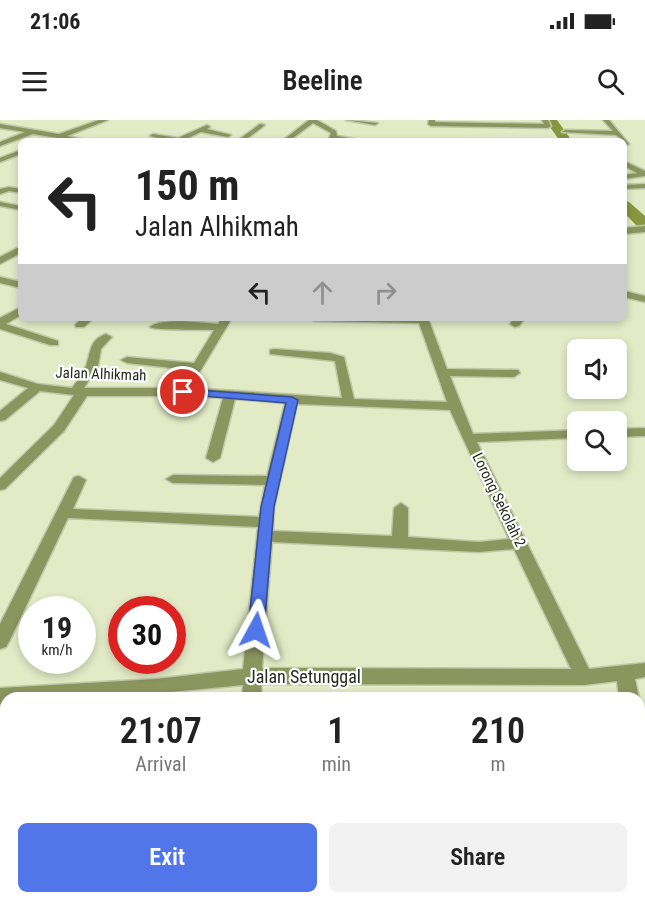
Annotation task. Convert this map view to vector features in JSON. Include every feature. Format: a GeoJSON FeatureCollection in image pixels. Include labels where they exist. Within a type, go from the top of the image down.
{"type":"FeatureCollection","features":[{"type":"Feature","properties":{"kind":"street"},"geometry":{"type":"LineString","coordinates":[[0,124],[8,120]]}},
{"type":"Feature","properties":{"kind":"street"},"geometry":{"type":"LineString","coordinates":[[60,137],[105,120]]}},
{"type":"Feature","properties":{"kind":"street"},"geometry":{"type":"LineString","coordinates":[[288,138],[296,130],[313,120],[334,132],[332,138]]}},
{"type":"Feature","properties":{"kind":"street"},"geometry":{"type":"LineString","coordinates":[[349,120],[375,123]]}},
{"type":"Feature","properties":{"kind":"street"},"geometry":{"type":"LineString","coordinates":[[432,120],[431,124],[495,123],[548,126],[545,120]]}},
{"type":"Feature","properties":{"kind":"street"},"geometry":{"type":"LineString","coordinates":[[606,120],[622,138]]}},
{"type":"Feature","properties":{"kind":"street"},"geometry":{"type":"LineString","coordinates":[[0,124],[67,138]]}},
{"type":"Feature","properties":{"kind":"street"},"geometry":{"type":"LineString","coordinates":[[244,138],[262,125]]}},
{"type":"Feature","properties":{"kind":"street"},"geometry":{"type":"LineString","coordinates":[[186,138],[204,129],[228,135]]}},
{"type":"Feature","properties":{"kind":"street"},"geometry":{"type":"LineString","coordinates":[[569,138],[563,129],[618,133]]}},
{"type":"Feature","properties":{"kind":"street"},"geometry":{"type":"LineString","coordinates":[[0,144],[31,132]]}},
{"type":"Feature","properties":{"kind":"street"},"geometry":{"type":"LineString","coordinates":[[153,136],[164,138]]}},
{"type":"Feature","properties":{"kind":"street"},"geometry":{"type":"LineString","coordinates":[[0,160],[18,153]]}},
{"type":"Feature","properties":{"kind":"street"},"geometry":{"type":"LineString","coordinates":[[627,165],[645,174]]}},
{"type":"Feature","properties":{"kind":"street"},"geometry":{"type":"LineString","coordinates":[[627,177],[645,174]]}},
{"type":"Feature","properties":{"kind":"street"},"geometry":{"type":"LineString","coordinates":[[12,184],[18,182]]}},
{"type":"Feature","properties":{"kind":"street"},"geometry":{"type":"LineString","coordinates":[[627,187],[645,186]]}},
{"type":"Feature","properties":{"kind":"street"},"geometry":{"type":"LineString","coordinates":[[0,192],[9,189],[18,190]]}},
{"type":"Feature","properties":{"kind":"street"},"geometry":{"type":"LineString","coordinates":[[0,204],[18,207]]}},
{"type":"Feature","properties":{"kind":"street"},"geometry":{"type":"LineString","coordinates":[[627,231],[645,229]]}},
{"type":"Feature","properties":{"kind":"street"},"geometry":{"type":"LineString","coordinates":[[0,261],[18,251]]}},
{"type":"Feature","properties":{"kind":"street"},"geometry":{"type":"LineString","coordinates":[[0,280],[18,284]]}},
{"type":"Feature","properties":{"kind":"street"},"geometry":{"type":"LineString","coordinates":[[627,295],[645,299]]}},
{"type":"Feature","properties":{"kind":"street"},"geometry":{"type":"LineString","coordinates":[[0,324],[18,312]]}},
{"type":"Feature","properties":{"kind":"street","name":"Lorong Sekolah 2"},"geometry":{"type":"LineString","coordinates":[[425,321],[454,406],[468,438],[584,677]]}},
{"type":"Feature","properties":{"kind":"street"},"geometry":{"type":"LineString","coordinates":[[155,327],[225,322]]}},
{"type":"Feature","properties":{"kind":"street"},"geometry":{"type":"LineString","coordinates":[[183,392],[225,322]]}},
{"type":"Feature","properties":{"kind":"street"},"geometry":{"type":"LineString","coordinates":[[0,324],[54,343]]}},
{"type":"Feature","properties":{"kind":"street"},"geometry":{"type":"LineString","coordinates":[[0,486],[59,428],[92,366],[95,348],[106,337]]}},
{"type":"Feature","properties":{"kind":"street"},"geometry":{"type":"LineString","coordinates":[[274,352],[338,358],[343,363],[350,402]]}},
{"type":"Feature","properties":{"kind":"street"},"geometry":{"type":"LineString","coordinates":[[127,360],[198,367]]}},
{"type":"Feature","properties":{"kind":"street"},"geometry":{"type":"LineString","coordinates":[[443,372],[514,373]]}},
{"type":"Feature","properties":{"kind":"street"},"geometry":{"type":"LineString","coordinates":[[0,388],[6,378]]}},
{"type":"Feature","properties":{"kind":"street","name":"Jalan Alhikmah"},"geometry":{"type":"LineString","coordinates":[[6,378],[37,387],[79,392],[183,392],[292,400],[454,406]]}},
{"type":"Feature","properties":{"kind":"street"},"geometry":{"type":"LineString","coordinates":[[0,417],[37,387]]}},
{"type":"Feature","properties":{"kind":"street"},"geometry":{"type":"LineString","coordinates":[[213,458],[230,395]]}},
{"type":"Feature","properties":{"kind":"street"},"geometry":{"type":"LineString","coordinates":[[252,692],[266,529],[292,400]]}},
{"type":"Feature","properties":{"kind":"street"},"geometry":{"type":"LineString","coordinates":[[627,433],[645,432]]}},
{"type":"Feature","properties":{"kind":"street"},"geometry":{"type":"LineString","coordinates":[[468,438],[567,434]]}},
{"type":"Feature","properties":{"kind":"street"},"geometry":{"type":"LineString","coordinates":[[173,479],[274,481]]}},
{"type":"Feature","properties":{"kind":"street"},"geometry":{"type":"LineString","coordinates":[[0,642],[79,480]]}},
{"type":"Feature","properties":{"kind":"street"},"geometry":{"type":"LineString","coordinates":[[400,542],[401,508]]}},
{"type":"Feature","properties":{"kind":"street"},"geometry":{"type":"LineString","coordinates":[[62,513],[400,542],[479,547],[520,543]]}},
{"type":"Feature","properties":{"kind":"street","name":"Jalan Setunggal"},"geometry":{"type":"LineString","coordinates":[[69,692],[156,687],[252,676],[584,677],[645,670]]}},
{"type":"Feature","properties":{"kind":"street"},"geometry":{"type":"LineString","coordinates":[[625,674],[628,692]]}},
{"type":"Feature","properties":{"kind":"waterway"},"geometry":{"type":"LineString","coordinates":[[551,120],[564,138]]}},
{"type":"Feature","properties":{"kind":"waterway"},"geometry":{"type":"LineString","coordinates":[[627,208],[645,225]]}},
{"type":"Feature","properties":{"kind":"route"},"geometry":{"type":"LineString","coordinates":[[183,392],[292,400],[267,507],[256,630]]}}]}
